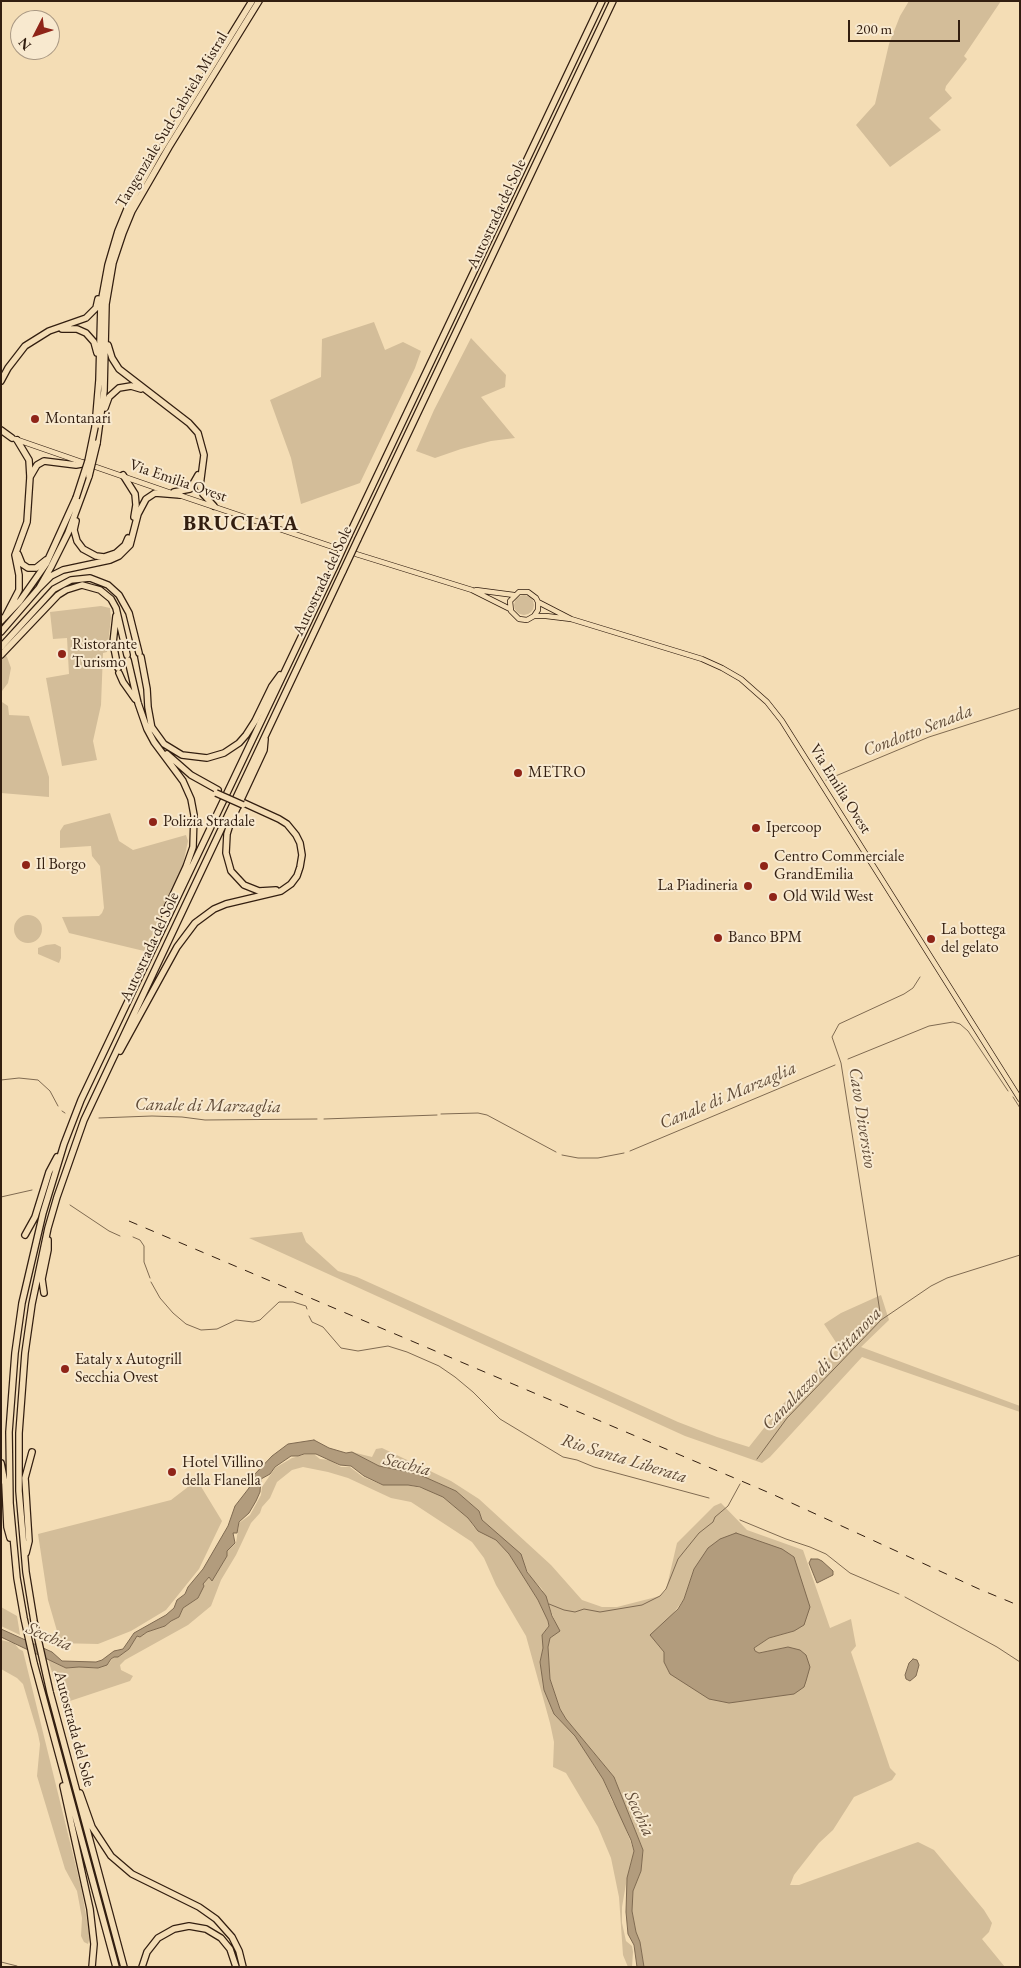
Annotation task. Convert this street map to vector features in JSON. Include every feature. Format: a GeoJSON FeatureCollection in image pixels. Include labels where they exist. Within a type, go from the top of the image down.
{"type":"FeatureCollection","features":[{"type":"Feature","properties":{"kind":"highway","name":"Tangenziale Sud Gabriela Mistral"},"geometry":{"type":"LineString","coordinates":[[241,25],[252,1]]}},
{"type":"Feature","properties":{"kind":"highway","name":"Tangenziale Sud Gabriela Mistral"},"geometry":{"type":"LineString","coordinates":[[106,304],[116,255],[132,211],[219,61],[241,25],[259,1]]}},
{"type":"Feature","properties":{"kind":"highway","name":"Autostrada del Sole"},"geometry":{"type":"LineString","coordinates":[[116,1967],[41,1690],[24,1618],[14,1554],[9,1464],[15,1353],[31,1258],[42,1213],[64,1144],[81,1100],[602,1]]}},
{"type":"Feature","properties":{"kind":"highway","name":"Autostrada del Sole"},"geometry":{"type":"LineString","coordinates":[[124,1967],[50,1692],[34,1621],[25,1562],[19,1490],[20,1402],[32,1304],[48,1228],[67,1165],[84,1120],[613,1]]}},
{"type":"Feature","properties":{"kind":"highway","name":"Tangenziale Sud Gabriela Mistral"},"geometry":{"type":"LineString","coordinates":[[107,270],[127,209],[159,152],[219,61]]}},
{"type":"Feature","properties":{"kind":"highway"},"geometry":{"type":"LineString","coordinates":[[1,381],[8,368],[26,346],[42,334],[80,321],[92,313],[97,304],[102,278],[107,270]]}},
{"type":"Feature","properties":{"kind":"highway"},"geometry":{"type":"LineString","coordinates":[[98,428],[100,313],[107,270]]}},
{"type":"Feature","properties":{"kind":"highway"},"geometry":{"type":"LineString","coordinates":[[106,304],[108,349],[112,358],[122,372],[196,430],[203,445],[201,490],[214,506]]}},
{"type":"Feature","properties":{"kind":"highway"},"geometry":{"type":"LineString","coordinates":[[102,417],[105,380],[106,304]]}},
{"type":"Feature","properties":{"kind":"highway"},"geometry":{"type":"LineString","coordinates":[[57,328],[77,329],[90,336],[96,348],[99,380]]}},
{"type":"Feature","properties":{"kind":"highway"},"geometry":{"type":"LineString","coordinates":[[123,475],[135,494],[135,510],[126,542],[116,552],[107,556],[96,556],[80,546],[74,530],[86,467],[98,428],[109,397],[119,388],[126,386],[136,387],[150,394]]}},
{"type":"Feature","properties":{"kind":"highway"},"geometry":{"type":"LineString","coordinates":[[1,430],[14,439],[27,454],[30,476],[27,522],[15,555],[20,574],[19,590],[3,619]]}},
{"type":"Feature","properties":{"kind":"highway"},"geometry":{"type":"LineString","coordinates":[[30,476],[37,465],[44,461],[76,465],[87,464]]}},
{"type":"Feature","properties":{"kind":"highway"},"geometry":{"type":"LineString","coordinates":[[168,492],[190,489],[196,481],[203,464]]}},
{"type":"Feature","properties":{"kind":"highway"},"geometry":{"type":"LineString","coordinates":[[1,632],[48,579],[63,570],[110,560],[123,553],[130,545],[138,514],[146,499],[155,493],[180,495]]}},
{"type":"Feature","properties":{"kind":"highway"},"geometry":{"type":"LineString","coordinates":[[3,619],[34,583],[79,500]]}},
{"type":"Feature","properties":{"kind":"highway"},"geometry":{"type":"LineString","coordinates":[[39,588],[60,550],[79,500]]}},
{"type":"Feature","properties":{"kind":"highway"},"geometry":{"type":"LineString","coordinates":[[18,547],[20,561],[28,568],[39,566],[50,556]]}},
{"type":"Feature","properties":{"kind":"highway"},"geometry":{"type":"LineString","coordinates":[[1,647],[54,589],[71,580],[90,578],[108,585],[119,595],[129,613],[147,689],[153,734],[158,743],[180,766],[198,780],[217,791]]}},
{"type":"Feature","properties":{"kind":"highway"},"geometry":{"type":"LineString","coordinates":[[1,655],[51,601],[66,590],[74,586],[88,586],[104,593],[111,599],[116,612],[138,703],[150,736],[187,789],[193,809],[195,830],[191,853],[167,908],[162,930]]}},
{"type":"Feature","properties":{"kind":"highway"},"geometry":{"type":"LineString","coordinates":[[116,612],[113,643],[119,670],[123,682],[138,703]]}},
{"type":"Feature","properties":{"kind":"highway"},"geometry":{"type":"LineString","coordinates":[[151,726],[164,744],[182,754],[195,758],[207,758],[224,753],[239,743],[246,735],[272,686],[288,665]]}},
{"type":"Feature","properties":{"kind":"highway"},"geometry":{"type":"LineString","coordinates":[[244,804],[281,824],[290,831],[296,840],[299,856],[298,867],[291,879],[279,889],[258,891],[244,885],[230,871],[226,853],[227,834],[264,750],[266,732]]}},
{"type":"Feature","properties":{"kind":"highway"},"geometry":{"type":"LineString","coordinates":[[107,1072],[124,1045],[177,947],[195,923],[214,909],[226,904],[281,891],[291,884],[297,876],[300,867],[302,855],[300,843],[296,834],[287,824],[189,778],[166,757]]}},
{"type":"Feature","properties":{"kind":"highway"},"geometry":{"type":"LineString","coordinates":[[25,1235],[35,1217],[49,1172],[64,1144]]}},
{"type":"Feature","properties":{"kind":"highway"},"geometry":{"type":"LineString","coordinates":[[44,1293],[42,1279],[48,1250],[48,1228]]}},
{"type":"Feature","properties":{"kind":"highway"},"geometry":{"type":"LineString","coordinates":[[25,1562],[29,1541],[25,1478],[32,1452]]}},
{"type":"Feature","properties":{"kind":"highway"},"geometry":{"type":"LineString","coordinates":[[1,1464],[5,1484],[7,1527],[14,1554]]}},
{"type":"Feature","properties":{"kind":"highway"},"geometry":{"type":"LineString","coordinates":[[58,1752],[66,1799],[90,1909],[94,1944],[92,1967]]}},
{"type":"Feature","properties":{"kind":"highway"},"geometry":{"type":"LineString","coordinates":[[70,1768],[92,1827],[111,1856],[132,1874],[199,1907],[216,1919],[232,1937],[239,1951],[243,1967]]}},
{"type":"Feature","properties":{"kind":"highway"},"geometry":{"type":"LineString","coordinates":[[142,1967],[147,1952],[158,1938],[170,1931],[189,1926],[206,1929],[221,1938],[230,1949],[236,1967]]}},
{"type":"Feature","properties":{"kind":"main road","name":"Via Emilia Ovest"},"geometry":{"type":"LineString","coordinates":[[14,439],[336,548]]}},
{"type":"Feature","properties":{"kind":"main road"},"geometry":{"type":"LineString","coordinates":[[356,554],[472,590],[510,609]]}},
{"type":"Feature","properties":{"kind":"main road"},"geometry":{"type":"LineString","coordinates":[[472,590],[514,595]]}},
{"type":"Feature","properties":{"kind":"main road"},"geometry":{"type":"LineString","coordinates":[[538,602],[538,610],[534,616],[527,620],[519,619],[512,614],[510,609],[510,601],[514,595],[519,592],[528,592],[538,602],[571,619]]}},
{"type":"Feature","properties":{"kind":"main road"},"geometry":{"type":"LineString","coordinates":[[534,616],[571,619]]}},
{"type":"Feature","properties":{"kind":"main road","name":"Via Emilia Ovest"},"geometry":{"type":"LineString","coordinates":[[571,619],[722,668],[741,679],[767,702],[787,729],[1020,1099]]}},
{"type":"Feature","properties":{"kind":"shaded area"},"geometry":{"type":"Polygon","coordinates":[[[909,1],[1001,1],[964,56],[967,59],[946,86],[945,90],[952,98],[929,118],[941,130],[890,167],[856,125],[875,104],[889,44],[900,16],[909,1]]]}},
{"type":"Feature","properties":{"kind":"shaded area"},"geometry":{"type":"Polygon","coordinates":[[[374,322],[385,350],[403,342],[421,351],[415,368],[360,483],[301,504],[291,458],[270,400],[321,377],[322,339],[374,322]]]}},
{"type":"Feature","properties":{"kind":"shaded area"},"geometry":{"type":"Polygon","coordinates":[[[471,338],[506,375],[505,387],[481,397],[515,438],[491,441],[435,458],[416,451],[434,410],[471,338]]]}},
{"type":"Feature","properties":{"kind":"shaded area"},"geometry":{"type":"Polygon","coordinates":[[[524,595],[531,598],[534,605],[531,612],[524,615],[517,612],[514,605],[517,598],[524,595]]]}},
{"type":"Feature","properties":{"kind":"shaded area"},"geometry":{"type":"Polygon","coordinates":[[[101,606],[110,608],[111,618],[107,652],[103,653],[101,705],[93,741],[97,760],[62,766],[46,678],[69,674],[67,638],[53,639],[50,612],[101,606]]]}},
{"type":"Feature","properties":{"kind":"shaded area"},"geometry":{"type":"Polygon","coordinates":[[[1,653],[7,657],[11,668],[8,683],[2,691],[2,702],[8,706],[9,715],[29,716],[49,777],[49,797],[1,793],[1,653]]]}},
{"type":"Feature","properties":{"kind":"shaded area"},"geometry":{"type":"Polygon","coordinates":[[[110,813],[119,841],[133,850],[186,835],[188,841],[182,869],[172,895],[144,951],[69,933],[62,917],[99,916],[104,908],[100,866],[92,856],[91,846],[60,848],[60,831],[64,825],[110,813]]]}},
{"type":"Feature","properties":{"kind":"shaded area"},"geometry":{"type":"Polygon","coordinates":[[[28,915],[38,919],[42,929],[38,939],[28,943],[18,939],[14,929],[18,919],[28,915]]]}},
{"type":"Feature","properties":{"kind":"shaded area"},"geometry":{"type":"Polygon","coordinates":[[[55,944],[61,947],[59,963],[38,954],[38,948],[55,944]]]}},
{"type":"Feature","properties":{"kind":"shaded area"},"geometry":{"type":"Polygon","coordinates":[[[302,1232],[306,1242],[338,1271],[357,1277],[678,1422],[749,1447],[783,1404],[839,1347],[824,1324],[841,1313],[881,1295],[889,1320],[861,1347],[1020,1406],[1020,1412],[862,1357],[770,1457],[762,1463],[685,1436],[249,1238],[302,1232]]]}},
{"type":"Feature","properties":{"kind":"shaded area"},"geometry":{"type":"Polygon","coordinates":[[[314,1440],[329,1448],[346,1453],[352,1452],[379,1466],[418,1474],[456,1491],[479,1511],[482,1520],[521,1554],[527,1572],[546,1596],[552,1616],[560,1631],[550,1638],[548,1647],[550,1679],[560,1709],[566,1719],[614,1777],[643,1850],[641,1871],[633,1891],[632,1911],[644,1967],[637,1967],[634,1945],[628,1934],[626,1912],[627,1878],[634,1851],[631,1840],[603,1779],[575,1736],[554,1714],[544,1690],[540,1662],[543,1648],[542,1635],[549,1626],[548,1621],[538,1600],[509,1554],[496,1540],[478,1531],[468,1518],[443,1497],[420,1487],[383,1485],[364,1476],[351,1466],[340,1465],[316,1454],[291,1456],[275,1467],[270,1474],[261,1479],[260,1492],[256,1501],[249,1513],[239,1522],[237,1533],[233,1533],[235,1543],[227,1551],[227,1556],[212,1581],[209,1577],[203,1584],[204,1586],[198,1598],[183,1608],[179,1617],[165,1626],[147,1632],[140,1637],[137,1636],[129,1649],[118,1657],[111,1659],[107,1665],[98,1668],[66,1668],[1,1637],[1,1629],[52,1652],[62,1661],[96,1662],[114,1651],[123,1649],[134,1633],[166,1615],[174,1608],[177,1600],[185,1594],[188,1587],[203,1569],[228,1526],[235,1506],[249,1488],[254,1475],[272,1456],[288,1444],[314,1440]]]}},
{"type":"Feature","properties":{"kind":"shaded area"},"geometry":{"type":"Polygon","coordinates":[[[382,1448],[451,1481],[479,1499],[551,1565],[582,1600],[602,1607],[617,1607],[660,1596],[666,1590],[677,1543],[714,1506],[721,1503],[747,1530],[803,1550],[830,1628],[851,1619],[856,1646],[851,1652],[890,1768],[896,1774],[892,1780],[854,1797],[833,1830],[819,1843],[794,1875],[790,1885],[799,1885],[918,1842],[934,1850],[984,1910],[992,1923],[989,1932],[982,1939],[1005,1967],[644,1967],[632,1911],[633,1891],[641,1871],[643,1850],[614,1777],[566,1719],[560,1709],[550,1679],[548,1646],[550,1638],[559,1631],[542,1589],[531,1578],[522,1561],[482,1520],[479,1511],[456,1491],[418,1474],[379,1466],[352,1452],[372,1457],[376,1449],[382,1448]],[[694,1569],[684,1599],[654,1639],[665,1653],[664,1662],[786,1694],[794,1694],[788,1647],[759,1653],[754,1648],[769,1638],[794,1631],[694,1569]]]}},
{"type":"Feature","properties":{"kind":"shaded area"},"geometry":{"type":"Polygon","coordinates":[[[303,1455],[315,1455],[320,1459],[330,1460],[341,1467],[350,1467],[363,1477],[383,1485],[408,1485],[429,1490],[443,1497],[468,1518],[474,1527],[496,1540],[509,1554],[538,1600],[548,1621],[549,1626],[542,1635],[543,1648],[540,1662],[554,1714],[575,1736],[603,1779],[612,1801],[619,1811],[634,1851],[622,1907],[622,1923],[626,1941],[632,1946],[633,1952],[632,1967],[628,1967],[623,1955],[619,1897],[611,1858],[598,1827],[566,1773],[553,1767],[554,1742],[526,1636],[496,1585],[484,1558],[472,1542],[411,1502],[391,1498],[348,1478],[328,1472],[303,1467],[292,1470],[277,1482],[270,1498],[251,1523],[236,1555],[221,1580],[211,1606],[188,1625],[125,1660],[120,1665],[121,1670],[133,1676],[130,1681],[67,1702],[56,1686],[48,1659],[66,1668],[98,1668],[129,1649],[137,1636],[140,1637],[147,1632],[165,1626],[179,1617],[183,1608],[198,1598],[203,1584],[209,1577],[212,1580],[227,1556],[227,1551],[236,1543],[239,1523],[250,1515],[261,1495],[262,1487],[275,1468],[292,1458],[303,1455]]]}},
{"type":"Feature","properties":{"kind":"shaded area"},"geometry":{"type":"Polygon","coordinates":[[[197,1480],[222,1521],[199,1569],[166,1610],[131,1631],[98,1644],[55,1643],[58,1637],[48,1600],[38,1534],[171,1500],[197,1480]]]}},
{"type":"Feature","properties":{"kind":"shaded area"},"geometry":{"type":"Polygon","coordinates":[[[736,1533],[782,1549],[794,1557],[810,1607],[804,1625],[794,1631],[769,1638],[754,1648],[759,1653],[788,1647],[800,1650],[806,1655],[810,1667],[806,1681],[804,1687],[794,1694],[729,1703],[709,1699],[670,1674],[664,1662],[664,1652],[650,1635],[678,1609],[684,1599],[694,1569],[708,1548],[720,1539],[736,1533]]]}},
{"type":"Feature","properties":{"kind":"shaded area"},"geometry":{"type":"Polygon","coordinates":[[[811,1559],[822,1561],[833,1571],[833,1575],[817,1583],[809,1563],[811,1559]]]}},
{"type":"Feature","properties":{"kind":"shaded area"},"geometry":{"type":"Polygon","coordinates":[[[1,1607],[17,1616],[20,1635],[1,1626],[1,1607]]]}},
{"type":"Feature","properties":{"kind":"shaded area"},"geometry":{"type":"Polygon","coordinates":[[[1,1640],[14,1643],[23,1651],[81,1887],[90,1937],[88,1944],[84,1942],[81,1936],[82,1918],[77,1891],[65,1869],[37,1776],[40,1744],[38,1734],[23,1684],[17,1678],[1,1669],[1,1640]]]}},
{"type":"Feature","properties":{"kind":"shaded area"},"geometry":{"type":"Polygon","coordinates":[[[913,1659],[917,1660],[919,1665],[916,1676],[910,1681],[906,1679],[905,1675],[909,1663],[913,1659]]]}},
{"type":"Feature","properties":{"kind":"waterway","name":"Condotto Senada"},"geometry":{"type":"LineString","coordinates":[[826,780],[929,737],[1020,708]]}},
{"type":"Feature","properties":{"kind":"waterway","name":"Cavo Diversivo"},"geometry":{"type":"LineString","coordinates":[[880,1312],[841,1063],[832,1037],[839,1024],[904,994],[913,988],[920,977]]}},
{"type":"Feature","properties":{"kind":"waterway","name":"Canale di Marzaglia"},"geometry":{"type":"LineString","coordinates":[[848,1059],[929,1026],[953,1022],[960,1024],[968,1031],[1008,1091]]}},
{"type":"Feature","properties":{"kind":"waterway","name":"Canale di Marzaglia"},"geometry":{"type":"LineString","coordinates":[[630,1151],[835,1065]]}},
{"type":"Feature","properties":{"kind":"waterway","name":"Canale di Marzaglia"},"geometry":{"type":"LineString","coordinates":[[1,1080],[19,1078],[38,1080],[50,1091],[58,1106]]}},
{"type":"Feature","properties":{"kind":"waterway","name":"Canale di Marzaglia"},"geometry":{"type":"LineString","coordinates":[[1013,1097],[1020,1108]]}},
{"type":"Feature","properties":{"kind":"waterway","name":"Canale di Marzaglia"},"geometry":{"type":"LineString","coordinates":[[441,1114],[478,1113],[487,1115],[556,1152]]}},
{"type":"Feature","properties":{"kind":"waterway","name":"Canale di Marzaglia"},"geometry":{"type":"LineString","coordinates":[[324,1119],[437,1115]]}},
{"type":"Feature","properties":{"kind":"waterway","name":"Canale di Marzaglia"},"geometry":{"type":"LineString","coordinates":[[99,1118],[152,1116],[205,1120],[317,1119]]}},
{"type":"Feature","properties":{"kind":"waterway","name":"Canale di Marzaglia"},"geometry":{"type":"LineString","coordinates":[[562,1155],[578,1158],[598,1158],[624,1153]]}},
{"type":"Feature","properties":{"kind":"waterway","name":"Rio Santa Liberata"},"geometry":{"type":"LineString","coordinates":[[1,1197],[32,1190]]}},
{"type":"Feature","properties":{"kind":"waterway","name":"Rio Santa Liberata"},"geometry":{"type":"LineString","coordinates":[[70,1205],[109,1231],[120,1236]]}},
{"type":"Feature","properties":{"kind":"waterway","name":"Rio Santa Liberata"},"geometry":{"type":"LineString","coordinates":[[133,1237],[140,1240],[144,1246],[144,1262],[150,1278]]}},
{"type":"Feature","properties":{"kind":"waterway","name":"Canalazzo di Cittanova"},"geometry":{"type":"LineString","coordinates":[[757,1459],[787,1418],[881,1320],[931,1286],[947,1278],[1020,1255]]}},
{"type":"Feature","properties":{"kind":"waterway","name":"Rio Santa Liberata"},"geometry":{"type":"LineString","coordinates":[[151,1282],[160,1298],[173,1313],[186,1324],[201,1330],[217,1329],[236,1320],[253,1322],[260,1320],[279,1302],[293,1302],[306,1306],[307,1309]]}},
{"type":"Feature","properties":{"kind":"waterway","name":"Rio Santa Liberata"},"geometry":{"type":"LineString","coordinates":[[309,1316],[312,1322],[323,1327],[341,1348],[358,1351],[388,1346],[439,1366],[473,1392],[500,1419],[563,1457],[709,1498]]}},
{"type":"Feature","properties":{"kind":"waterway","name":"Canalazzo di Cittanova"},"geometry":{"type":"LineString","coordinates":[[549,1604],[575,1612],[584,1609],[600,1612],[642,1605],[660,1596],[666,1589],[678,1559],[699,1533],[728,1506],[740,1484]]}},
{"type":"Feature","properties":{"kind":"waterway","name":"Rio Santa Liberata"},"geometry":{"type":"LineString","coordinates":[[740,1520],[826,1554],[850,1573],[899,1594]]}},
{"type":"Feature","properties":{"kind":"waterway","name":"Rio Santa Liberata"},"geometry":{"type":"LineString","coordinates":[[905,1597],[997,1647],[1020,1662]]}},
{"type":"Feature","properties":{"kind":"waterway"},"geometry":{"type":"LineString","coordinates":[[1,1962],[17,1966]]}},
{"type":"Feature","properties":{"kind":"railway"},"geometry":{"type":"LineString","coordinates":[[129,1221],[772,1494],[1020,1606]]}},
{"type":"Feature","properties":{"kind":"place","name":"Montanari"},"geometry":{"type":"Point","coordinates":[35,419]}},
{"type":"Feature","properties":{"kind":"place","name":"Ristorante Turismo"},"geometry":{"type":"Point","coordinates":[62,654]}},
{"type":"Feature","properties":{"kind":"place","name":"METRO"},"geometry":{"type":"Point","coordinates":[518,773]}},
{"type":"Feature","properties":{"kind":"place","name":"Polizia Stradale"},"geometry":{"type":"Point","coordinates":[153,822]}},
{"type":"Feature","properties":{"kind":"place","name":"Ipercoop"},"geometry":{"type":"Point","coordinates":[756,828]}},
{"type":"Feature","properties":{"kind":"place","name":"Il Borgo"},"geometry":{"type":"Point","coordinates":[26,865]}},
{"type":"Feature","properties":{"kind":"place","name":"Centro Commerciale GrandEmilia"},"geometry":{"type":"Point","coordinates":[764,866]}},
{"type":"Feature","properties":{"kind":"place","name":"La Piadineria"},"geometry":{"type":"Point","coordinates":[748,886]}},
{"type":"Feature","properties":{"kind":"place","name":"Old Wild West"},"geometry":{"type":"Point","coordinates":[773,897]}},
{"type":"Feature","properties":{"kind":"place","name":"Banco BPM"},"geometry":{"type":"Point","coordinates":[718,938]}},
{"type":"Feature","properties":{"kind":"place","name":"La bottega del gelato"},"geometry":{"type":"Point","coordinates":[931,939]}},
{"type":"Feature","properties":{"kind":"place","name":"Eataly x Autogrill Secchia Ovest"},"geometry":{"type":"Point","coordinates":[65,1369]}},
{"type":"Feature","properties":{"kind":"place","name":"Hotel Villino della Flanella"},"geometry":{"type":"Point","coordinates":[172,1472]}},
{"type":"Feature","properties":{"kind":"district","name":"BRUCIATA"},"geometry":{"type":"Point","coordinates":[241,524]}},
{"type":"Feature","properties":{"kind":"water label","name":"Secchia"},"geometry":{"type":"Point","coordinates":[407,1465]}},
{"type":"Feature","properties":{"kind":"water label","name":"Secchia"},"geometry":{"type":"Point","coordinates":[49,1637]}},
{"type":"Feature","properties":{"kind":"water label","name":"Secchia"},"geometry":{"type":"Point","coordinates":[639,1814]}}]}
